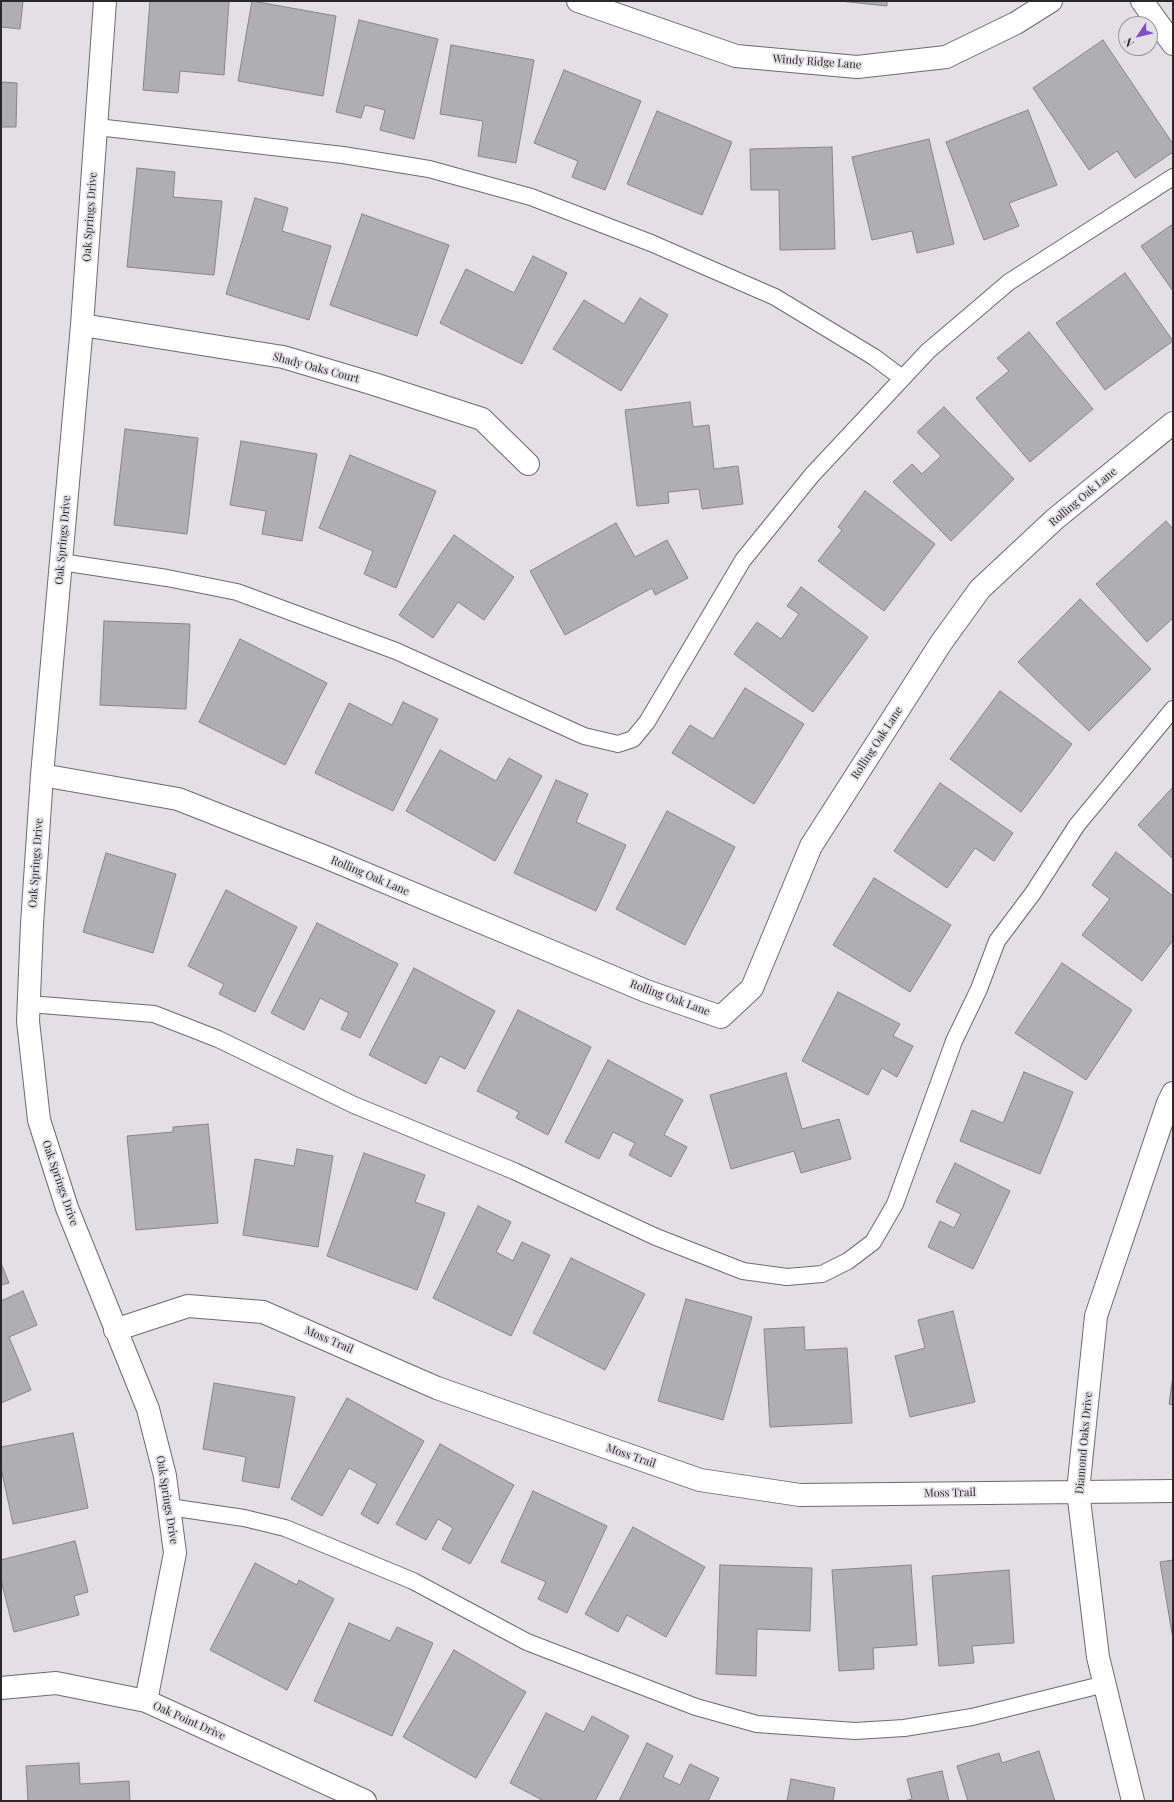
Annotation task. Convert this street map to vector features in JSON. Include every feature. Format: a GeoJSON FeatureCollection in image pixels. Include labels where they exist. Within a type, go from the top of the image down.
{"type":"FeatureCollection","features":[{"type":"Feature","properties":{"kind":"street","name":"Oak Springs Drive"},"geometry":{"type":"LineString","coordinates":[[106,1],[82,325],[42,775],[28,1021],[39,1120],[67,1208],[148,1409],[165,1476],[175,1553],[146,1701]]}},
{"type":"Feature","properties":{"kind":"street","name":"Windy Ridge Lane"},"geometry":{"type":"LineString","coordinates":[[578,1],[736,56],[857,67],[946,57],[1016,22],[1051,1]]}},
{"type":"Feature","properties":{"kind":"street"},"geometry":{"type":"LineString","coordinates":[[1142,1],[1173,44]]}},
{"type":"Feature","properties":{"kind":"street","name":"Shady Oaks Court"},"geometry":{"type":"LineString","coordinates":[[82,325],[283,357],[374,384],[482,419],[528,464]]}},
{"type":"Feature","properties":{"kind":"street","name":"Rolling Oak Lane"},"geometry":{"type":"LineString","coordinates":[[42,775],[178,799],[323,856],[646,991],[721,1017],[752,988],[811,846],[941,644],[980,590],[1055,518],[1173,423]]}},
{"type":"Feature","properties":{"kind":"street","name":"Diamond Oaks Drive"},"geometry":{"type":"LineString","coordinates":[[1132,1801],[1098,1657],[1078,1491],[1096,1316],[1168,1103],[1173,1093]]}},
{"type":"Feature","properties":{"kind":"street","name":"Moss Trail"},"geometry":{"type":"LineString","coordinates":[[115,1330],[188,1306],[263,1312],[437,1388],[700,1480],[800,1495],[1173,1491]]}},
{"type":"Feature","properties":{"kind":"street","name":"Oak Point Drive"},"geometry":{"type":"LineString","coordinates":[[1,1688],[56,1683],[146,1701],[365,1801]]}},
{"type":"Feature","properties":{"kind":"lane"},"geometry":{"type":"LineString","coordinates":[[96,127],[342,155],[429,169],[531,197],[651,243],[775,297],[874,357],[902,378]]}},
{"type":"Feature","properties":{"kind":"lane"},"geometry":{"type":"LineString","coordinates":[[61,562],[168,578],[237,592],[396,651],[584,736],[618,744],[633,738],[647,722],[743,560],[812,476],[928,351],[1009,282],[1173,177]]}},
{"type":"Feature","properties":{"kind":"lane"},"geometry":{"type":"LineString","coordinates":[[29,1004],[154,1014],[218,1039],[354,1105],[514,1171],[656,1237],[743,1271],[787,1277],[822,1274],[848,1261],[873,1242],[895,1204],[954,1041],[979,989],[997,941],[1033,893],[1077,825],[1173,709]]}},
{"type":"Feature","properties":{"kind":"lane"},"geometry":{"type":"LineString","coordinates":[[169,1507],[244,1518],[285,1528],[413,1581],[526,1642],[696,1707],[757,1724],[855,1731],[904,1728],[972,1717],[1105,1684]]}},
{"type":"Feature","properties":{"kind":"building"},"geometry":{"type":"Polygon","coordinates":[[[1,1],[23,1],[20,29],[1,27],[1,1]]]}},
{"type":"Feature","properties":{"kind":"building"},"geometry":{"type":"Polygon","coordinates":[[[150,1],[229,1],[224,75],[180,71],[178,93],[143,90],[150,1]]]}},
{"type":"Feature","properties":{"kind":"building"},"geometry":{"type":"Polygon","coordinates":[[[252,1],[336,16],[323,96],[238,81],[252,1]]]}},
{"type":"Feature","properties":{"kind":"building"},"geometry":{"type":"Polygon","coordinates":[[[840,1],[887,1],[887,6],[840,1]]]}},
{"type":"Feature","properties":{"kind":"building"},"geometry":{"type":"Polygon","coordinates":[[[359,20],[438,39],[414,139],[380,130],[385,110],[365,105],[361,118],[336,112],[359,20]]]}},
{"type":"Feature","properties":{"kind":"building"},"geometry":{"type":"Polygon","coordinates":[[[1103,40],[1173,144],[1173,152],[1135,178],[1117,151],[1089,170],[1033,88],[1103,40]]]}},
{"type":"Feature","properties":{"kind":"building"},"geometry":{"type":"Polygon","coordinates":[[[451,45],[534,60],[516,163],[478,156],[483,121],[440,114],[451,45]]]}},
{"type":"Feature","properties":{"kind":"building"},"geometry":{"type":"Polygon","coordinates":[[[564,70],[641,101],[605,190],[572,177],[578,161],[534,143],[564,70]]]}},
{"type":"Feature","properties":{"kind":"building"},"geometry":{"type":"Polygon","coordinates":[[[1,82],[17,83],[16,127],[1,127],[1,82]]]}},
{"type":"Feature","properties":{"kind":"building"},"geometry":{"type":"Polygon","coordinates":[[[1028,110],[1057,185],[1009,203],[1019,226],[984,240],[946,142],[1028,110]]]}},
{"type":"Feature","properties":{"kind":"building"},"geometry":{"type":"Polygon","coordinates":[[[657,111],[732,142],[702,215],[627,184],[657,111]]]}},
{"type":"Feature","properties":{"kind":"building"},"geometry":{"type":"Polygon","coordinates":[[[929,139],[954,244],[917,253],[912,231],[872,240],[852,157],[929,139]]]}},
{"type":"Feature","properties":{"kind":"building"},"geometry":{"type":"Polygon","coordinates":[[[832,147],[835,249],[780,250],[779,190],[751,190],[750,149],[832,147]]]}},
{"type":"Feature","properties":{"kind":"building"},"geometry":{"type":"Polygon","coordinates":[[[137,168],[175,172],[173,197],[222,201],[214,275],[127,267],[137,168]]]}},
{"type":"Feature","properties":{"kind":"building"},"geometry":{"type":"Polygon","coordinates":[[[255,198],[288,208],[282,231],[331,246],[309,320],[226,294],[255,198]]]}},
{"type":"Feature","properties":{"kind":"building"},"geometry":{"type":"Polygon","coordinates":[[[362,214],[449,245],[417,336],[330,305],[362,214]]]}},
{"type":"Feature","properties":{"kind":"building"},"geometry":{"type":"Polygon","coordinates":[[[1173,224],[1173,291],[1141,246],[1173,224]]]}},
{"type":"Feature","properties":{"kind":"building"},"geometry":{"type":"Polygon","coordinates":[[[533,256],[567,273],[522,364],[440,323],[466,269],[514,293],[533,256]]]}},
{"type":"Feature","properties":{"kind":"building"},"geometry":{"type":"Polygon","coordinates":[[[1125,273],[1173,341],[1105,390],[1056,323],[1125,273]]]}},
{"type":"Feature","properties":{"kind":"building"},"geometry":{"type":"Polygon","coordinates":[[[640,298],[668,315],[621,391],[553,349],[584,300],[624,324],[640,298]]]}},
{"type":"Feature","properties":{"kind":"building"},"geometry":{"type":"Polygon","coordinates":[[[1029,332],[1093,409],[1030,462],[976,398],[1009,371],[997,358],[1029,332]]]}},
{"type":"Feature","properties":{"kind":"building"},"geometry":{"type":"Polygon","coordinates":[[[690,402],[693,427],[709,425],[714,469],[738,466],[743,504],[702,509],[699,489],[668,492],[669,503],[637,506],[625,410],[690,402]]]}},
{"type":"Feature","properties":{"kind":"building"},"geometry":{"type":"Polygon","coordinates":[[[944,407],[1014,479],[951,541],[893,482],[912,464],[922,474],[941,456],[917,432],[944,407]]]}},
{"type":"Feature","properties":{"kind":"building"},"geometry":{"type":"Polygon","coordinates":[[[125,429],[198,438],[187,534],[114,525],[125,429]]]}},
{"type":"Feature","properties":{"kind":"building"},"geometry":{"type":"Polygon","coordinates":[[[241,441],[317,454],[302,541],[262,534],[266,511],[230,505],[241,441]]]}},
{"type":"Feature","properties":{"kind":"building"},"geometry":{"type":"Polygon","coordinates":[[[350,455],[436,491],[396,588],[364,574],[373,551],[319,528],[350,455]]]}},
{"type":"Feature","properties":{"kind":"building"},"geometry":{"type":"Polygon","coordinates":[[[865,491],[935,544],[884,611],[818,561],[842,530],[838,527],[865,491]]]}},
{"type":"Feature","properties":{"kind":"building"},"geometry":{"type":"Polygon","coordinates":[[[1166,521],[1173,529],[1173,618],[1147,642],[1096,584],[1166,521]]]}},
{"type":"Feature","properties":{"kind":"building"},"geometry":{"type":"Polygon","coordinates":[[[616,523],[635,557],[667,540],[688,578],[655,595],[652,588],[565,635],[530,571],[616,523]]]}},
{"type":"Feature","properties":{"kind":"building"},"geometry":{"type":"Polygon","coordinates":[[[454,535],[514,577],[484,620],[458,602],[433,638],[399,615],[454,535]]]}},
{"type":"Feature","properties":{"kind":"building"},"geometry":{"type":"Polygon","coordinates":[[[801,587],[868,637],[813,712],[734,654],[757,622],[781,639],[799,614],[787,606],[801,587]]]}},
{"type":"Feature","properties":{"kind":"building"},"geometry":{"type":"Polygon","coordinates":[[[1080,599],[1151,669],[1089,731],[1018,662],[1080,599]]]}},
{"type":"Feature","properties":{"kind":"building"},"geometry":{"type":"Polygon","coordinates":[[[104,621],[190,624],[186,709],[100,705],[104,621]]]}},
{"type":"Feature","properties":{"kind":"building"},"geometry":{"type":"Polygon","coordinates":[[[240,639],[327,683],[285,765],[199,722],[240,639]]]}},
{"type":"Feature","properties":{"kind":"building"},"geometry":{"type":"Polygon","coordinates":[[[745,688],[804,724],[754,804],[672,753],[690,725],[713,739],[745,688]]]}},
{"type":"Feature","properties":{"kind":"building"},"geometry":{"type":"Polygon","coordinates":[[[1000,691],[1072,744],[1021,812],[950,759],[1000,691]]]}},
{"type":"Feature","properties":{"kind":"building"},"geometry":{"type":"Polygon","coordinates":[[[403,702],[438,719],[393,811],[315,773],[349,703],[392,725],[403,702]]]}},
{"type":"Feature","properties":{"kind":"building"},"geometry":{"type":"Polygon","coordinates":[[[440,750],[496,781],[509,758],[542,776],[495,861],[406,811],[440,750]]]}},
{"type":"Feature","properties":{"kind":"building"},"geometry":{"type":"Polygon","coordinates":[[[556,780],[588,794],[576,822],[626,845],[596,911],[514,873],[556,780]]]}},
{"type":"Feature","properties":{"kind":"building"},"geometry":{"type":"Polygon","coordinates":[[[940,783],[1013,833],[994,861],[975,848],[947,888],[894,851],[940,783]]]}},
{"type":"Feature","properties":{"kind":"building"},"geometry":{"type":"Polygon","coordinates":[[[1173,787],[1173,859],[1138,825],[1173,787]]]}},
{"type":"Feature","properties":{"kind":"building"},"geometry":{"type":"Polygon","coordinates":[[[667,811],[735,847],[685,945],[616,909],[667,811]]]}},
{"type":"Feature","properties":{"kind":"building"},"geometry":{"type":"Polygon","coordinates":[[[1116,852],[1173,896],[1173,940],[1142,981],[1082,935],[1110,899],[1092,885],[1116,852]]]}},
{"type":"Feature","properties":{"kind":"building"},"geometry":{"type":"Polygon","coordinates":[[[106,853],[176,874],[153,953],[83,932],[106,853]]]}},
{"type":"Feature","properties":{"kind":"building"},"geometry":{"type":"Polygon","coordinates":[[[874,878],[951,925],[910,992],[833,945],[874,878]]]}},
{"type":"Feature","properties":{"kind":"building"},"geometry":{"type":"Polygon","coordinates":[[[226,890],[297,927],[255,1012],[219,994],[224,984],[188,966],[226,890]]]}},
{"type":"Feature","properties":{"kind":"building"},"geometry":{"type":"Polygon","coordinates":[[[317,923],[398,964],[360,1038],[341,1029],[349,1013],[320,998],[304,1030],[271,1013],[317,923]]]}},
{"type":"Feature","properties":{"kind":"building"},"geometry":{"type":"Polygon","coordinates":[[[1062,963],[1132,1010],[1086,1080],[1015,1033],[1062,963]]]}},
{"type":"Feature","properties":{"kind":"building"},"geometry":{"type":"Polygon","coordinates":[[[414,968],[495,1011],[465,1069],[440,1056],[426,1084],[369,1055],[414,968]]]}},
{"type":"Feature","properties":{"kind":"building"},"geometry":{"type":"Polygon","coordinates":[[[838,992],[900,1024],[893,1036],[913,1046],[897,1077],[882,1068],[868,1095],[802,1061],[838,992]]]}},
{"type":"Feature","properties":{"kind":"building"},"geometry":{"type":"Polygon","coordinates":[[[518,1010],[591,1047],[548,1135],[516,1118],[519,1112],[477,1091],[518,1010]]]}},
{"type":"Feature","properties":{"kind":"building"},"geometry":{"type":"Polygon","coordinates":[[[608,1060],[683,1100],[664,1135],[687,1147],[671,1177],[629,1155],[635,1143],[613,1132],[599,1159],[565,1142],[608,1060]]]}},
{"type":"Feature","properties":{"kind":"building"},"geometry":{"type":"Polygon","coordinates":[[[1024,1072],[1073,1092],[1040,1174],[960,1141],[972,1110],[1003,1123],[1024,1072]]]}},
{"type":"Feature","properties":{"kind":"building"},"geometry":{"type":"Polygon","coordinates":[[[786,1073],[802,1129],[839,1119],[851,1159],[801,1173],[794,1151],[731,1169],[710,1095],[786,1073]]]}},
{"type":"Feature","properties":{"kind":"building"},"geometry":{"type":"Polygon","coordinates":[[[208,1124],[218,1223],[136,1230],[127,1136],[173,1132],[173,1127],[208,1124]]]}},
{"type":"Feature","properties":{"kind":"building"},"geometry":{"type":"Polygon","coordinates":[[[297,1149],[333,1156],[318,1247],[243,1235],[255,1159],[294,1166],[297,1149]]]}},
{"type":"Feature","properties":{"kind":"building"},"geometry":{"type":"Polygon","coordinates":[[[364,1153],[425,1175],[415,1202],[445,1213],[417,1290],[327,1256],[364,1153]]]}},
{"type":"Feature","properties":{"kind":"building"},"geometry":{"type":"Polygon","coordinates":[[[955,1163],[1010,1191],[973,1269],[928,1247],[940,1221],[954,1228],[961,1214],[936,1202],[955,1163]]]}},
{"type":"Feature","properties":{"kind":"building"},"geometry":{"type":"Polygon","coordinates":[[[478,1206],[511,1222],[496,1252],[513,1261],[522,1242],[550,1255],[511,1336],[433,1298],[478,1206]]]}},
{"type":"Feature","properties":{"kind":"building"},"geometry":{"type":"Polygon","coordinates":[[[571,1258],[645,1294],[605,1370],[533,1333],[571,1258]]]}},
{"type":"Feature","properties":{"kind":"building"},"geometry":{"type":"Polygon","coordinates":[[[1,1263],[9,1283],[1,1285],[1,1263]]]}},
{"type":"Feature","properties":{"kind":"building"},"geometry":{"type":"Polygon","coordinates":[[[23,1291],[37,1325],[9,1337],[31,1390],[1,1403],[1,1301],[23,1291]]]}},
{"type":"Feature","properties":{"kind":"building"},"geometry":{"type":"Polygon","coordinates":[[[686,1299],[752,1317],[723,1420],[658,1401],[686,1299]]]}},
{"type":"Feature","properties":{"kind":"building"},"geometry":{"type":"Polygon","coordinates":[[[953,1311],[975,1402],[910,1417],[895,1356],[925,1348],[918,1320],[953,1311]]]}},
{"type":"Feature","properties":{"kind":"building"},"geometry":{"type":"Polygon","coordinates":[[[804,1327],[805,1350],[847,1348],[852,1423],[770,1427],[764,1329],[804,1327]]]}},
{"type":"Feature","properties":{"kind":"building"},"geometry":{"type":"Polygon","coordinates":[[[1173,1376],[1173,1405],[1169,1404],[1173,1376]]]}},
{"type":"Feature","properties":{"kind":"building"},"geometry":{"type":"Polygon","coordinates":[[[214,1383],[295,1397],[279,1488],[242,1481],[246,1457],[203,1449],[214,1383]]]}},
{"type":"Feature","properties":{"kind":"building"},"geometry":{"type":"Polygon","coordinates":[[[347,1398],[424,1441],[378,1524],[361,1514],[377,1484],[349,1468],[322,1516],[291,1499],[347,1398]]]}},
{"type":"Feature","properties":{"kind":"building"},"geometry":{"type":"Polygon","coordinates":[[[73,1433],[88,1508],[13,1524],[1,1468],[1,1447],[73,1433]]]}},
{"type":"Feature","properties":{"kind":"building"},"geometry":{"type":"Polygon","coordinates":[[[440,1444],[514,1485],[470,1564],[442,1549],[453,1528],[438,1519],[426,1540],[396,1524],[440,1444]]]}},
{"type":"Feature","properties":{"kind":"building"},"geometry":{"type":"Polygon","coordinates":[[[533,1491],[607,1526],[567,1613],[538,1599],[546,1582],[501,1562],[533,1491]]]}},
{"type":"Feature","properties":{"kind":"building"},"geometry":{"type":"Polygon","coordinates":[[[633,1527],[705,1567],[666,1637],[627,1615],[618,1632],[585,1614],[633,1527]]]}},
{"type":"Feature","properties":{"kind":"building"},"geometry":{"type":"Polygon","coordinates":[[[75,1541],[88,1592],[74,1596],[79,1615],[14,1632],[1,1580],[1,1560],[75,1541]]]}},
{"type":"Feature","properties":{"kind":"building"},"geometry":{"type":"Polygon","coordinates":[[[1173,1560],[1173,1639],[1160,1562],[1173,1560]]]}},
{"type":"Feature","properties":{"kind":"building"},"geometry":{"type":"Polygon","coordinates":[[[255,1563],[297,1585],[299,1580],[334,1599],[287,1690],[210,1650],[255,1563]]]}},
{"type":"Feature","properties":{"kind":"building"},"geometry":{"type":"Polygon","coordinates":[[[720,1565],[812,1568],[810,1631],[757,1629],[756,1676],[716,1674],[720,1565]]]}},
{"type":"Feature","properties":{"kind":"building"},"geometry":{"type":"Polygon","coordinates":[[[911,1565],[917,1645],[873,1648],[874,1669],[839,1671],[832,1570],[911,1565]]]}},
{"type":"Feature","properties":{"kind":"building"},"geometry":{"type":"Polygon","coordinates":[[[1009,1570],[1014,1643],[972,1646],[974,1663],[939,1666],[932,1576],[1009,1570]]]}},
{"type":"Feature","properties":{"kind":"building"},"geometry":{"type":"Polygon","coordinates":[[[349,1623],[390,1641],[397,1627],[433,1643],[392,1736],[314,1701],[349,1623]]]}},
{"type":"Feature","properties":{"kind":"building"},"geometry":{"type":"Polygon","coordinates":[[[454,1650],[526,1692],[476,1778],[403,1737],[454,1650]]]}},
{"type":"Feature","properties":{"kind":"building"},"geometry":{"type":"Polygon","coordinates":[[[546,1713],[584,1732],[592,1716],[629,1736],[595,1801],[544,1801],[510,1783],[546,1713]]]}},
{"type":"Feature","properties":{"kind":"building"},"geometry":{"type":"Polygon","coordinates":[[[647,1743],[673,1756],[663,1777],[680,1785],[690,1764],[719,1778],[708,1801],[619,1801],[647,1743]]]}},
{"type":"Feature","properties":{"kind":"building"},"geometry":{"type":"Polygon","coordinates":[[[1039,1751],[1055,1801],[968,1801],[957,1766],[999,1753],[1002,1763],[1039,1751]]]}},
{"type":"Feature","properties":{"kind":"building"},"geometry":{"type":"Polygon","coordinates":[[[79,1763],[80,1784],[129,1781],[130,1801],[28,1801],[26,1766],[79,1763]]]}},
{"type":"Feature","properties":{"kind":"building"},"geometry":{"type":"Polygon","coordinates":[[[942,1771],[949,1801],[904,1801],[912,1799],[907,1779],[942,1771]]]}},
{"type":"Feature","properties":{"kind":"building"},"geometry":{"type":"Polygon","coordinates":[[[791,1779],[835,1788],[833,1801],[787,1801],[791,1779]]]}}]}
